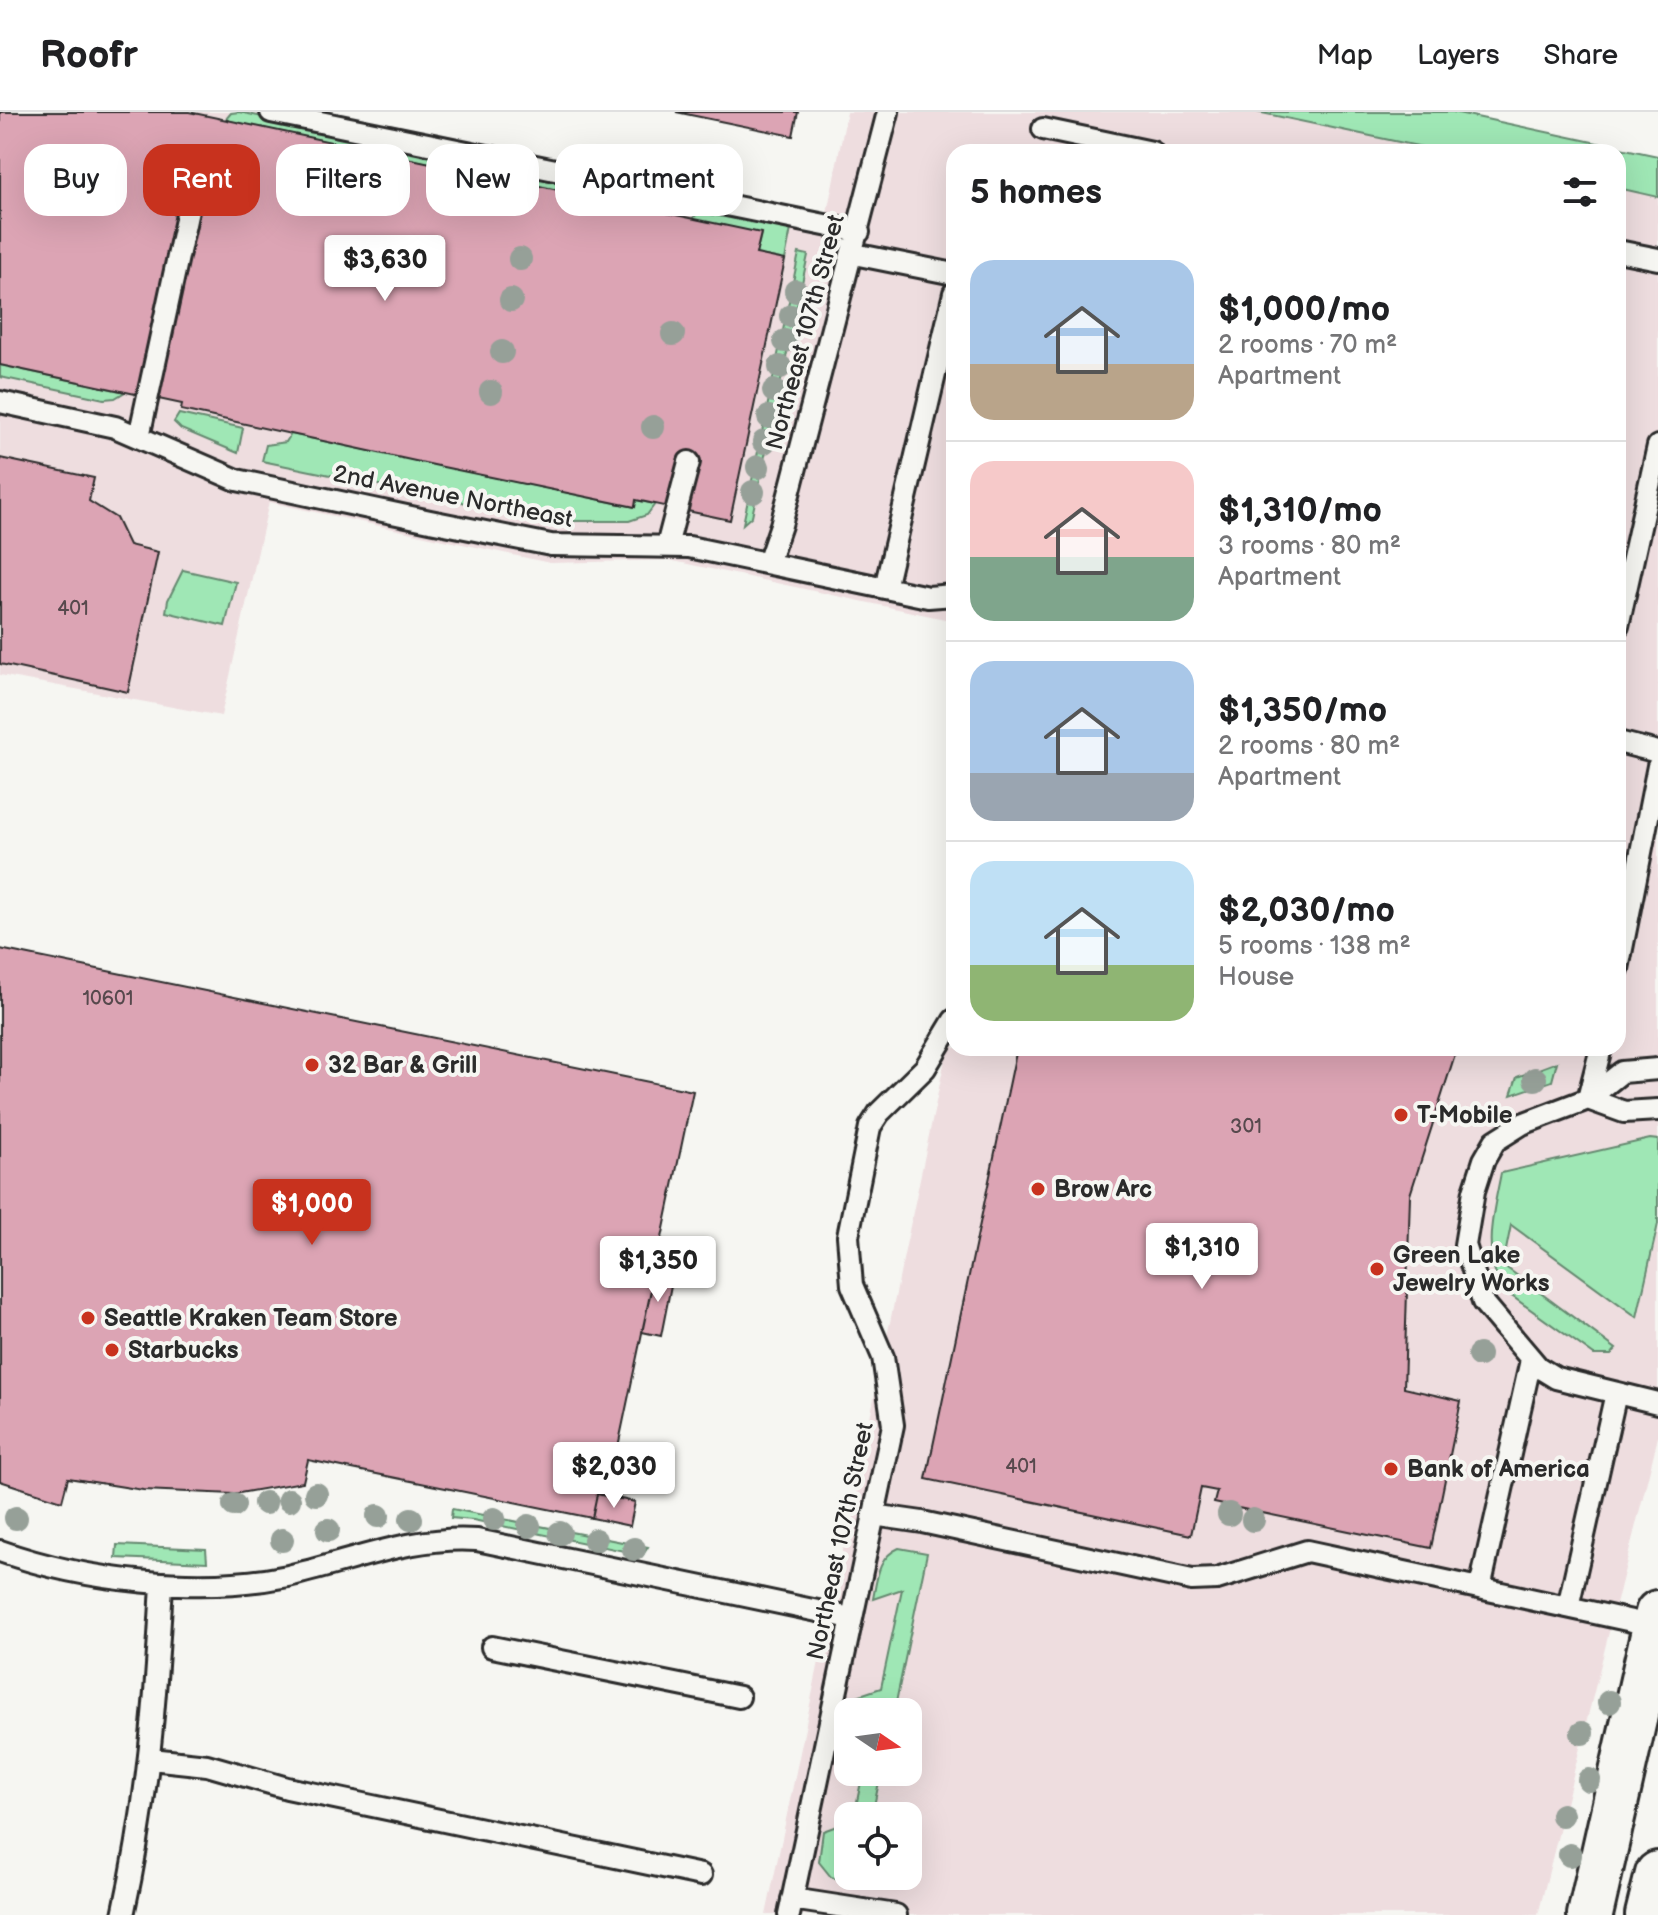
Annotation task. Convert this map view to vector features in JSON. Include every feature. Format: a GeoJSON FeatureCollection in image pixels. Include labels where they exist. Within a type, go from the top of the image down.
{"type":"FeatureCollection","features":[{"type":"Feature","properties":{"kind":"main road"},"geometry":{"type":"LineString","coordinates":[[1590,1915],[1656,1619]]}},
{"type":"Feature","properties":{"kind":"main road"},"geometry":{"type":"LineString","coordinates":[[1648,1915],[1658,1874]]}},
{"type":"Feature","properties":{"kind":"lane"},"geometry":{"type":"LineString","coordinates":[[271,112],[859,232]]}},
{"type":"Feature","properties":{"kind":"lane","name":"Northeast 107th Street"},"geometry":{"type":"LineString","coordinates":[[768,563],[854,254],[888,112]]}},
{"type":"Feature","properties":{"kind":"lane"},"geometry":{"type":"LineString","coordinates":[[1043,129],[1114,144]]}},
{"type":"Feature","properties":{"kind":"lane"},"geometry":{"type":"LineString","coordinates":[[139,437],[187,216]]}},
{"type":"Feature","properties":{"kind":"lane"},"geometry":{"type":"LineString","coordinates":[[1626,253],[1658,259]]}},
{"type":"Feature","properties":{"kind":"lane"},"geometry":{"type":"LineString","coordinates":[[854,254],[946,272]]}},
{"type":"Feature","properties":{"kind":"lane"},"geometry":{"type":"LineString","coordinates":[[885,588],[946,327]]}},
{"type":"Feature","properties":{"kind":"lane","name":"2nd Avenue Northeast"},"geometry":{"type":"LineString","coordinates":[[0,402],[90,421],[139,437],[237,480],[445,524],[551,545],[667,546],[768,563],[928,597],[946,596]]}},
{"type":"Feature","properties":{"kind":"lane"},"geometry":{"type":"LineString","coordinates":[[1626,593],[1656,468],[1658,446]]}},
{"type":"Feature","properties":{"kind":"lane"},"geometry":{"type":"LineString","coordinates":[[667,546],[689,462]]}},
{"type":"Feature","properties":{"kind":"lane"},"geometry":{"type":"LineString","coordinates":[[1626,744],[1658,752]]}},
{"type":"Feature","properties":{"kind":"lane"},"geometry":{"type":"LineString","coordinates":[[1626,928],[1658,766]]}},
{"type":"Feature","properties":{"kind":"lane","name":"Northeast 107th Street"},"geometry":{"type":"LineString","coordinates":[[790,1907],[893,1425],[883,1357],[852,1285],[848,1260],[851,1210],[870,1127],[879,1113],[925,1068],[946,1033]]}},
{"type":"Feature","properties":{"kind":"lane"},"geometry":{"type":"LineString","coordinates":[[1588,1099],[1599,1056]]}},
{"type":"Feature","properties":{"kind":"lane"},"geometry":{"type":"LineString","coordinates":[[1658,1069],[1622,1072],[1588,1099],[1522,1124],[1495,1141],[1484,1160],[1474,1191],[1465,1245],[1474,1283],[1495,1319],[1531,1360],[1556,1378],[1658,1403]]}},
{"type":"Feature","properties":{"kind":"lane"},"geometry":{"type":"LineString","coordinates":[[1588,1099],[1624,1112],[1658,1110]]}},
{"type":"Feature","properties":{"kind":"lane"},"geometry":{"type":"LineString","coordinates":[[1480,1588],[1531,1360]]}},
{"type":"Feature","properties":{"kind":"lane"},"geometry":{"type":"LineString","coordinates":[[1568,1607],[1616,1393]]}},
{"type":"Feature","properties":{"kind":"lane"},"geometry":{"type":"LineString","coordinates":[[873,1515],[922,1522],[1192,1580],[1217,1579],[1307,1551],[1568,1607],[1656,1619]]}},
{"type":"Feature","properties":{"kind":"lane"},"geometry":{"type":"LineString","coordinates":[[0,1551],[97,1575],[162,1584],[285,1576],[416,1542],[454,1538],[477,1540],[851,1618]]}},
{"type":"Feature","properties":{"kind":"lane"},"geometry":{"type":"LineString","coordinates":[[123,1915],[142,1826],[151,1759],[162,1584]]}},
{"type":"Feature","properties":{"kind":"lane"},"geometry":{"type":"LineString","coordinates":[[492,1647],[739,1697]]}},
{"type":"Feature","properties":{"kind":"lane"},"geometry":{"type":"LineString","coordinates":[[151,1759],[207,1765],[287,1788],[701,1875]]}},
{"type":"Feature","properties":{"kind":"lane"},"geometry":{"type":"LineString","coordinates":[[790,1907],[896,1915]]}},
{"type":"Feature","properties":{"kind":"shaded area"},"geometry":{"type":"Polygon","coordinates":[[[0,112],[279,112],[429,144],[426,144],[426,216],[539,216],[539,167],[555,171],[555,216],[743,216],[743,211],[824,228],[847,112],[1453,112],[1602,144],[946,144],[946,619],[669,560],[550,563],[269,502],[221,716],[0,675],[0,112]]]}},
{"type":"Feature","properties":{"kind":"shaded area"},"geometry":{"type":"Polygon","coordinates":[[[1626,149],[1658,156],[1658,1437],[1538,1915],[766,1915],[946,1054],[1626,1056],[1626,149]]]}},
{"type":"Feature","properties":{"kind":"green space"},"geometry":{"type":"Polygon","coordinates":[[[239,112],[390,144],[339,144],[225,120],[231,113],[239,112]]]}},
{"type":"Feature","properties":{"kind":"green space"},"geometry":{"type":"Polygon","coordinates":[[[1257,112],[1453,112],[1602,144],[1408,144],[1257,112]]]}},
{"type":"Feature","properties":{"kind":"green space"},"geometry":{"type":"Polygon","coordinates":[[[410,148],[426,152],[426,162],[410,159],[410,148]]]}},
{"type":"Feature","properties":{"kind":"green space"},"geometry":{"type":"Polygon","coordinates":[[[1626,149],[1658,156],[1658,197],[1626,190],[1626,149]]]}},
{"type":"Feature","properties":{"kind":"green space"},"geometry":{"type":"Polygon","coordinates":[[[539,176],[555,179],[555,190],[539,186],[539,176]]]}},
{"type":"Feature","properties":{"kind":"green space"},"geometry":{"type":"Polygon","coordinates":[[[695,216],[729,216],[791,229],[785,260],[756,254],[761,234],[692,219],[695,216]]]}},
{"type":"Feature","properties":{"kind":"green space"},"geometry":{"type":"Polygon","coordinates":[[[799,253],[808,255],[752,516],[743,524],[799,253]]]}},
{"type":"Feature","properties":{"kind":"green space"},"geometry":{"type":"Polygon","coordinates":[[[0,365],[125,392],[115,398],[104,399],[0,377],[0,365]]]}},
{"type":"Feature","properties":{"kind":"green space"},"geometry":{"type":"Polygon","coordinates":[[[179,414],[243,428],[238,453],[181,429],[174,422],[179,414]]]}},
{"type":"Feature","properties":{"kind":"green space"},"geometry":{"type":"Polygon","coordinates":[[[291,434],[635,507],[636,500],[655,504],[647,515],[629,521],[554,521],[262,461],[266,445],[286,442],[291,434]]]}},
{"type":"Feature","properties":{"kind":"green space"},"geometry":{"type":"Polygon","coordinates":[[[183,570],[236,582],[225,626],[166,612],[168,600],[183,570]]]}},
{"type":"Feature","properties":{"kind":"green space"},"geometry":{"type":"Polygon","coordinates":[[[1557,1062],[1552,1081],[1511,1095],[1517,1077],[1557,1062]]]}},
{"type":"Feature","properties":{"kind":"green space"},"geometry":{"type":"Polygon","coordinates":[[[1650,1139],[1658,1140],[1658,1224],[1637,1317],[1511,1225],[1503,1265],[1616,1349],[1611,1355],[1594,1355],[1502,1289],[1492,1260],[1491,1246],[1501,1173],[1650,1139]]]}},
{"type":"Feature","properties":{"kind":"green space"},"geometry":{"type":"Polygon","coordinates":[[[452,1509],[648,1547],[643,1555],[451,1518],[452,1509]]]}},
{"type":"Feature","properties":{"kind":"green space"},"geometry":{"type":"Polygon","coordinates":[[[117,1545],[206,1549],[207,1562],[116,1558],[117,1545]]]}},
{"type":"Feature","properties":{"kind":"green space"},"geometry":{"type":"Polygon","coordinates":[[[899,1548],[927,1553],[897,1698],[851,1698],[881,1688],[902,1589],[873,1599],[877,1576],[892,1552],[899,1548]]]}},
{"type":"Feature","properties":{"kind":"green space"},"geometry":{"type":"Polygon","coordinates":[[[860,1786],[878,1786],[875,1802],[857,1802],[860,1786]]]}},
{"type":"Feature","properties":{"kind":"green space"},"geometry":{"type":"Polygon","coordinates":[[[834,1827],[834,1878],[819,1862],[823,1831],[834,1827]]]}},
{"type":"Feature","properties":{"kind":"building"},"geometry":{"type":"Polygon","coordinates":[[[0,112],[189,112],[340,144],[276,144],[276,216],[410,216],[410,159],[426,162],[426,216],[539,216],[539,186],[555,189],[555,216],[681,216],[761,233],[756,254],[785,260],[730,520],[636,500],[635,507],[443,467],[181,410],[182,404],[0,365],[0,112]]]}},
{"type":"Feature","properties":{"kind":"building"},"geometry":{"type":"Polygon","coordinates":[[[676,112],[798,112],[793,136],[676,112]]]}},
{"type":"Feature","properties":{"kind":"building"},"geometry":{"type":"Polygon","coordinates":[[[0,458],[94,478],[89,501],[116,518],[129,545],[158,552],[128,692],[0,664],[0,458]]]}},
{"type":"Feature","properties":{"kind":"building"},"geometry":{"type":"Polygon","coordinates":[[[0,949],[693,1091],[611,1480],[623,1483],[619,1499],[597,1494],[592,1518],[308,1460],[303,1482],[234,1494],[143,1490],[68,1478],[62,1501],[0,1481],[0,949]]]}},
{"type":"Feature","properties":{"kind":"building"},"geometry":{"type":"Polygon","coordinates":[[[1015,1056],[1454,1056],[1410,1195],[1404,1388],[1461,1401],[1431,1548],[1214,1503],[1217,1491],[1201,1488],[1191,1535],[926,1479],[1015,1056]]]}},
{"type":"Feature","properties":{"kind":"building"},"geometry":{"type":"Polygon","coordinates":[[[655,1271],[673,1275],[661,1336],[642,1332],[655,1271]]]}},
{"type":"Feature","properties":{"kind":"building"},"geometry":{"type":"Polygon","coordinates":[[[597,1494],[635,1502],[630,1526],[592,1518],[597,1494]]]}},
{"type":"Feature","properties":{"kind":"place","name":"32 Bar & Grill"},"geometry":{"type":"Point","coordinates":[312,1065]}},
{"type":"Feature","properties":{"kind":"place","name":"T-Mobile"},"geometry":{"type":"Point","coordinates":[1401,1115]}},
{"type":"Feature","properties":{"kind":"place","name":"Brow Arc"},"geometry":{"type":"Point","coordinates":[1038,1189]}},
{"type":"Feature","properties":{"kind":"place","name":"Green Lake Jewelry Works"},"geometry":{"type":"Point","coordinates":[1377,1269]}},
{"type":"Feature","properties":{"kind":"place","name":"Seattle Kraken Team Store"},"geometry":{"type":"Point","coordinates":[88,1318]}},
{"type":"Feature","properties":{"kind":"place","name":"Starbucks"},"geometry":{"type":"Point","coordinates":[112,1350]}},
{"type":"Feature","properties":{"kind":"place","name":"Bank of America"},"geometry":{"type":"Point","coordinates":[1391,1469]}}]}
